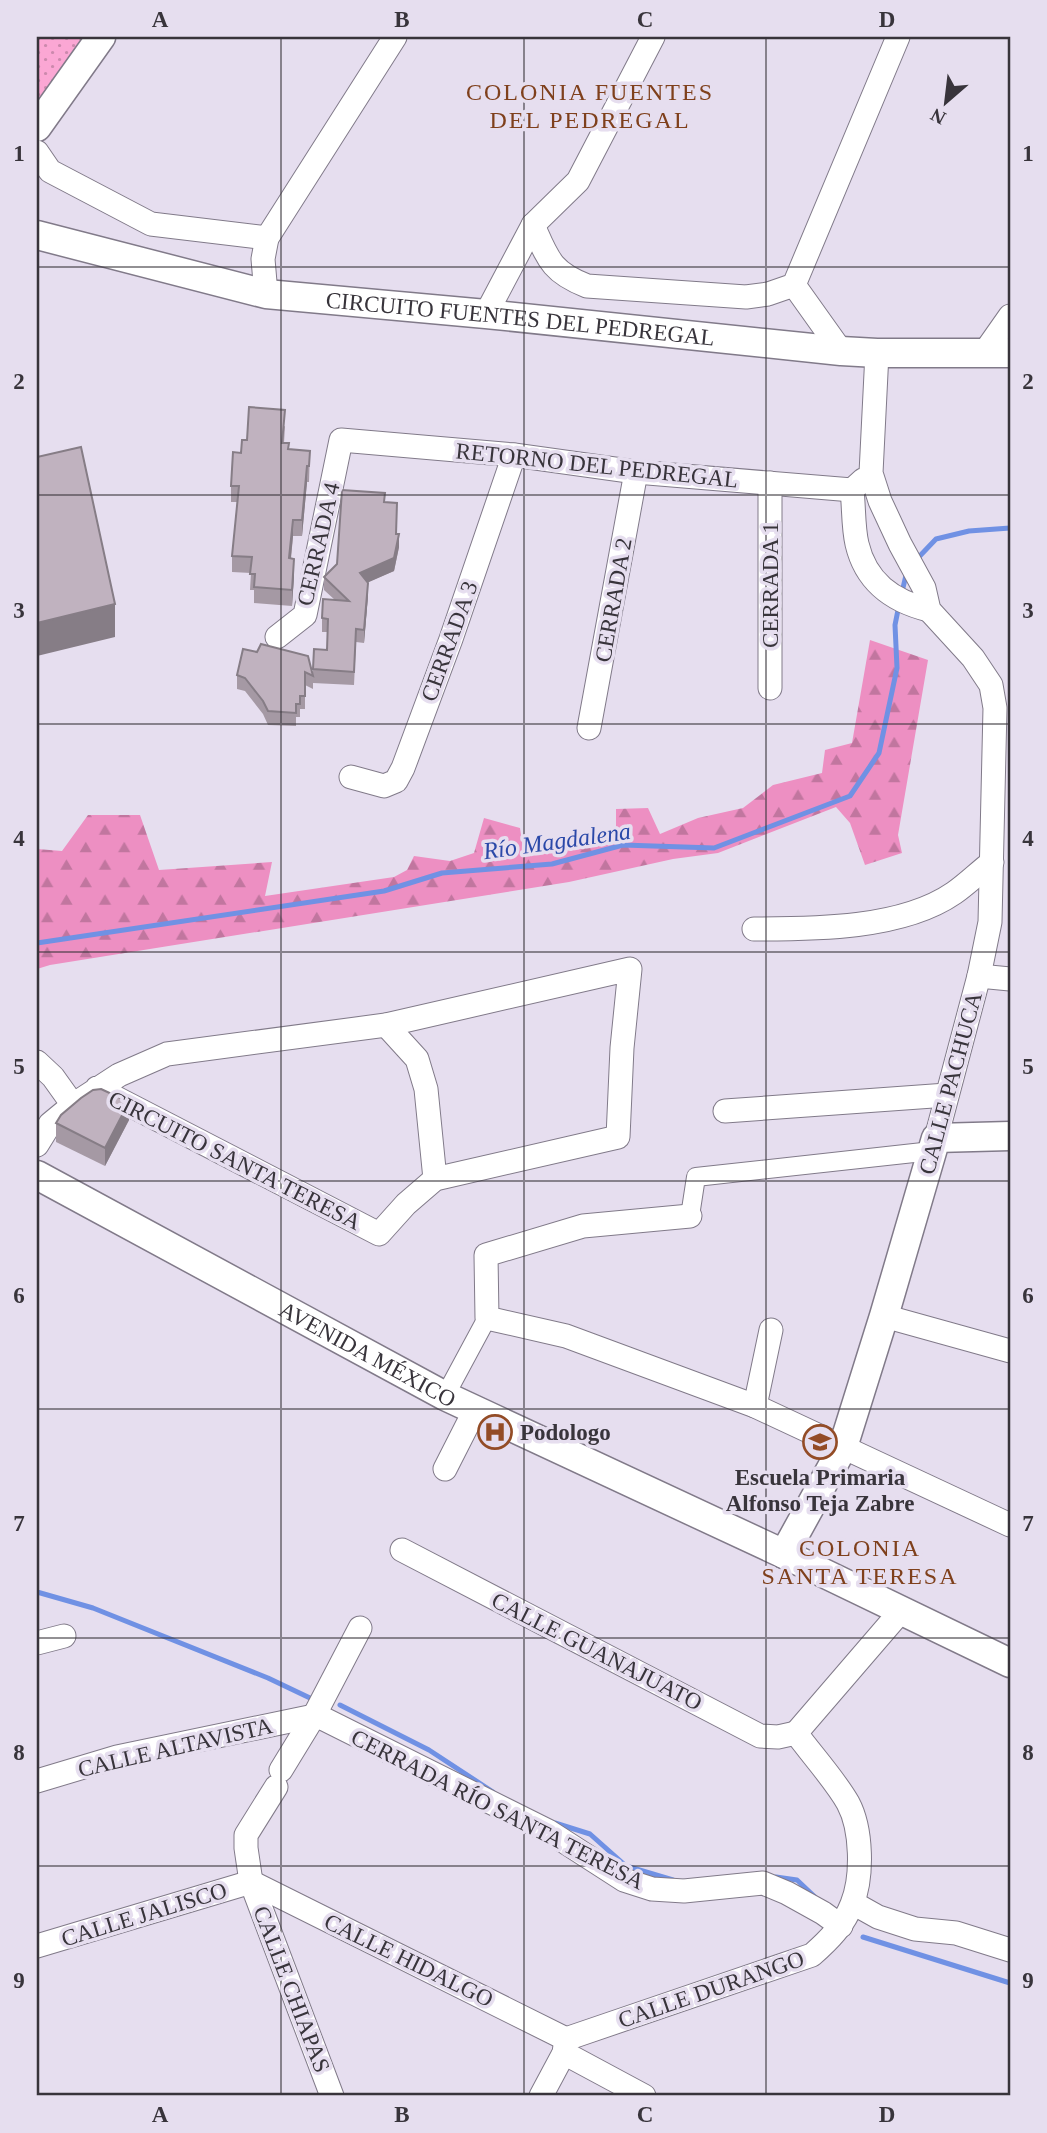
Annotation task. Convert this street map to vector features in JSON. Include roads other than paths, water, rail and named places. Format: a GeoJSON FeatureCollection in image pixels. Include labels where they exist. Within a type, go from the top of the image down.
{"type":"FeatureCollection","features":[{"type":"Feature","properties":{"kind":"street"},"geometry":{"type":"LineString","coordinates":[[37,128],[101,37]]}},
{"type":"Feature","properties":{"kind":"street"},"geometry":{"type":"LineString","coordinates":[[265,294],[263,259],[267,238],[395,37]]}},
{"type":"Feature","properties":{"kind":"street"},"geometry":{"type":"LineString","coordinates":[[486,314],[533,225],[578,181],[653,37]]}},
{"type":"Feature","properties":{"kind":"street"},"geometry":{"type":"LineString","coordinates":[[533,225],[549,261],[567,278],[587,286],[746,297],[768,294],[794,285],[898,37]]}},
{"type":"Feature","properties":{"kind":"street"},"geometry":{"type":"LineString","coordinates":[[37,152],[50,171],[151,224],[267,238]]}},
{"type":"Feature","properties":{"kind":"street","name":"CIRCUITO FUENTES DEL PEDREGAL"},"geometry":{"type":"LineString","coordinates":[[37,234],[265,294],[841,351],[997,353]]}},
{"type":"Feature","properties":{"kind":"street"},"geometry":{"type":"LineString","coordinates":[[794,285],[841,351]]}},
{"type":"Feature","properties":{"kind":"street"},"geometry":{"type":"LineString","coordinates":[[997,353],[1010,316]]}},
{"type":"Feature","properties":{"kind":"street","name":"CALLE PACHUCA"},"geometry":{"type":"LineString","coordinates":[[783,1554],[843,1447],[934,1144],[979,976],[990,922],[995,708],[1001,681],[973,658],[926,599],[871,473],[877,353]]}},
{"type":"Feature","properties":{"kind":"street","name":"RETORNO DEL PEDREGAL"},"geometry":{"type":"LineString","coordinates":[[341,440],[514,454],[636,472],[852,490]]}},
{"type":"Feature","properties":{"kind":"street","name":"CERRADA 4"},"geometry":{"type":"LineString","coordinates":[[277,637],[305,615],[341,440]]}},
{"type":"Feature","properties":{"kind":"street","name":"CERRADA 3"},"geometry":{"type":"LineString","coordinates":[[351,777],[384,786],[396,781],[403,768],[451,639],[514,454]]}},
{"type":"Feature","properties":{"kind":"street","name":"CERRADA 2"},"geometry":{"type":"LineString","coordinates":[[589,728],[636,472]]}},
{"type":"Feature","properties":{"kind":"street"},"geometry":{"type":"LineString","coordinates":[[871,473],[852,490],[856,544],[869,573],[885,591],[905,604],[926,599]]}},
{"type":"Feature","properties":{"kind":"street","name":"CERRADA 1"},"geometry":{"type":"LineString","coordinates":[[769,688],[770,483]]}},
{"type":"Feature","properties":{"kind":"street"},"geometry":{"type":"LineString","coordinates":[[754,929],[810,929],[852,925],[913,913],[952,894],[992,862]]}},
{"type":"Feature","properties":{"kind":"street","name":"CIRCUITO SANTA TERESA"},"geometry":{"type":"LineString","coordinates":[[37,1145],[50,1124],[73,1104],[97,1088],[167,1054],[386,1025],[630,969],[622,1048],[618,1137],[435,1179],[406,1204],[379,1234],[97,1088]]}},
{"type":"Feature","properties":{"kind":"street"},"geometry":{"type":"LineString","coordinates":[[979,976],[1010,979]]}},
{"type":"Feature","properties":{"kind":"street"},"geometry":{"type":"LineString","coordinates":[[386,1025],[417,1059],[426,1088],[435,1179]]}},
{"type":"Feature","properties":{"kind":"street"},"geometry":{"type":"LineString","coordinates":[[37,1062],[53,1077],[73,1104]]}},
{"type":"Feature","properties":{"kind":"street"},"geometry":{"type":"LineString","coordinates":[[725,1111],[947,1096]]}},
{"type":"Feature","properties":{"kind":"street"},"geometry":{"type":"LineString","coordinates":[[445,1396],[487,1318],[486,1255],[583,1226],[690,1216],[696,1177],[1010,1136]]}},
{"type":"Feature","properties":{"kind":"street","name":"AVENIDA MÉXICO"},"geometry":{"type":"LineString","coordinates":[[37,1175],[445,1396],[1010,1663]]}},
{"type":"Feature","properties":{"kind":"street"},"geometry":{"type":"LineString","coordinates":[[884,1316],[1010,1351]]}},
{"type":"Feature","properties":{"kind":"street"},"geometry":{"type":"LineString","coordinates":[[487,1318],[566,1336],[755,1406],[1010,1525]]}},
{"type":"Feature","properties":{"kind":"street"},"geometry":{"type":"LineString","coordinates":[[755,1406],[771,1330]]}},
{"type":"Feature","properties":{"kind":"street"},"geometry":{"type":"LineString","coordinates":[[445,1469],[475,1410]]}},
{"type":"Feature","properties":{"kind":"street","name":"CALLE GUANAJUATO"},"geometry":{"type":"LineString","coordinates":[[402,1550],[760,1736],[778,1737],[796,1733]]}},
{"type":"Feature","properties":{"kind":"street"},"geometry":{"type":"LineString","coordinates":[[796,1733],[901,1611]]}},
{"type":"Feature","properties":{"kind":"street","name":"CALLE CHIAPAS"},"geometry":{"type":"LineString","coordinates":[[332,2096],[251,1882],[246,1835],[314,1716],[360,1628]]}},
{"type":"Feature","properties":{"kind":"street"},"geometry":{"type":"LineString","coordinates":[[37,1643],[64,1636]]}},
{"type":"Feature","properties":{"kind":"street","name":"CALLE ALTAVISTA"},"geometry":{"type":"LineString","coordinates":[[37,1780],[117,1758],[314,1716]]}},
{"type":"Feature","properties":{"kind":"street","name":"CERRADA RÍO SANTA TERESA"},"geometry":{"type":"LineString","coordinates":[[314,1716],[548,1831],[624,1880],[652,1889],[684,1891],[763,1883],[799,1900],[841,1926]]}},
{"type":"Feature","properties":{"kind":"street","name":"CALLE DURANGO"},"geometry":{"type":"LineString","coordinates":[[565,2046],[813,1955],[841,1926],[853,1903],[860,1858],[857,1827],[848,1803],[796,1733]]}},
{"type":"Feature","properties":{"kind":"street","name":"CALLE JALISCO"},"geometry":{"type":"LineString","coordinates":[[37,1946],[251,1882]]}},
{"type":"Feature","properties":{"kind":"street","name":"CALLE HIDALGO"},"geometry":{"type":"LineString","coordinates":[[251,1882],[565,2046],[644,2096]]}},
{"type":"Feature","properties":{"kind":"street"},"geometry":{"type":"LineString","coordinates":[[853,1903],[878,1917],[915,1929],[956,1934],[1010,1950]]}},
{"type":"Feature","properties":{"kind":"street"},"geometry":{"type":"LineString","coordinates":[[541,2096],[565,2046]]}},
{"type":"Feature","properties":{"kind":"waterway","name":"Río Magdalena"},"geometry":{"type":"LineString","coordinates":[[915,561],[936,539],[969,531],[1010,528]]}},
{"type":"Feature","properties":{"kind":"waterway","name":"Río Magdalena"},"geometry":{"type":"LineString","coordinates":[[902,592],[907,571]]}},
{"type":"Feature","properties":{"kind":"waterway","name":"Río Magdalena"},"geometry":{"type":"LineString","coordinates":[[37,943],[384,891],[442,873],[552,864],[623,845],[714,848],[850,796],[879,753],[897,668],[895,625],[899,605]]}},
{"type":"Feature","properties":{"kind":"waterway"},"geometry":{"type":"LineString","coordinates":[[37,1592],[93,1608],[268,1678],[310,1698]]}},
{"type":"Feature","properties":{"kind":"waterway"},"geometry":{"type":"LineString","coordinates":[[340,1705],[429,1750],[493,1792]]}},
{"type":"Feature","properties":{"kind":"waterway"},"geometry":{"type":"LineString","coordinates":[[555,1823],[590,1834],[626,1866],[673,1880]]}},
{"type":"Feature","properties":{"kind":"waterway"},"geometry":{"type":"LineString","coordinates":[[776,1877],[797,1880],[815,1897]]}},
{"type":"Feature","properties":{"kind":"waterway"},"geometry":{"type":"LineString","coordinates":[[863,1937],[1010,1983]]}},
{"type":"Feature","properties":{"kind":"place","name":"Podologo"},"geometry":{"type":"Point","coordinates":[495,1432]}},
{"type":"Feature","properties":{"kind":"place","name":"Escuela Primaria Alfonso Teja Zabre"},"geometry":{"type":"Point","coordinates":[820,1442]}},
{"type":"Feature","properties":{"kind":"district","name":"COLONIA FUENTES DEL PEDREGAL"},"geometry":{"type":"Point","coordinates":[590,106]}},
{"type":"Feature","properties":{"kind":"district","name":"COLONIA SANTA TERESA"},"geometry":{"type":"Point","coordinates":[860,1562]}}]}
